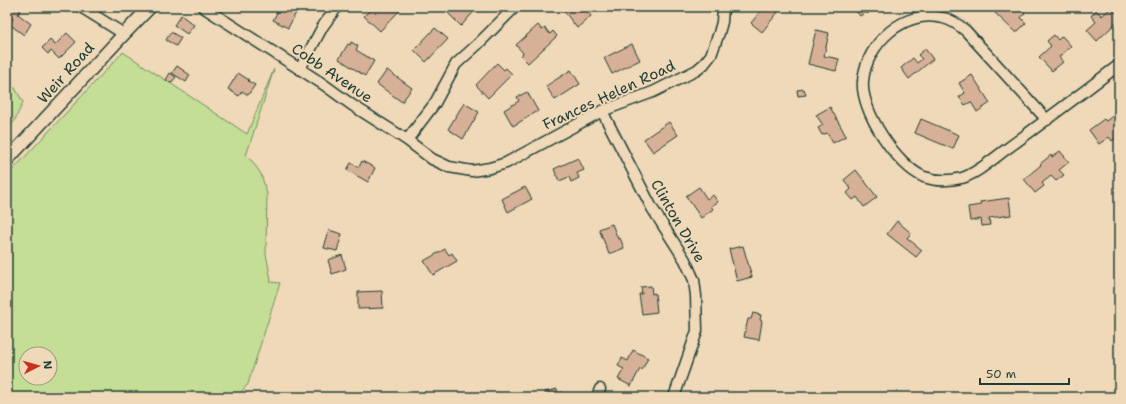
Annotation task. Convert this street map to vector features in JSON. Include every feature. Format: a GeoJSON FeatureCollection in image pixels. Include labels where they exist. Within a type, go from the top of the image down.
{"type":"FeatureCollection","features":[{"type":"Feature","properties":{"kind":"street"},"geometry":{"type":"LineString","coordinates":[[81,7],[124,34]]}},
{"type":"Feature","properties":{"kind":"street","name":"Weir Road"},"geometry":{"type":"LineString","coordinates":[[7,160],[150,7]]}},
{"type":"Feature","properties":{"kind":"street","name":"Cobb Avenue"},"geometry":{"type":"LineString","coordinates":[[203,7],[323,84],[352,105],[407,140],[432,159],[445,165]]}},
{"type":"Feature","properties":{"kind":"street"},"geometry":{"type":"LineString","coordinates":[[300,69],[323,26],[337,7]]}},
{"type":"Feature","properties":{"kind":"street"},"geometry":{"type":"LineString","coordinates":[[407,140],[435,103],[456,64],[515,7]]}},
{"type":"Feature","properties":{"kind":"street","name":"Frances Helen Road"},"geometry":{"type":"LineString","coordinates":[[445,165],[472,171],[490,168],[602,111],[653,92],[697,70],[711,55],[722,22],[723,7]]}},
{"type":"Feature","properties":{"kind":"street"},"geometry":{"type":"LineString","coordinates":[[1047,120],[966,31],[959,25],[943,18],[933,16],[912,19],[896,27],[877,45],[870,55],[865,67],[863,94],[866,106],[884,137],[897,155],[914,171],[922,176],[929,179],[949,180],[972,174],[1047,120],[1119,65]]}},
{"type":"Feature","properties":{"kind":"street","name":"Clinton Drive"},"geometry":{"type":"LineString","coordinates":[[602,111],[652,208],[685,260],[694,280],[697,331],[674,397]]}},
{"type":"Feature","properties":{"kind":"green space"},"geometry":{"type":"Polygon","coordinates":[[[123,52],[247,134],[274,69],[246,156],[252,161],[261,174],[267,194],[266,254],[271,280],[270,282],[280,283],[248,384],[237,397],[7,397],[7,176],[123,52]]]}},
{"type":"Feature","properties":{"kind":"green space"},"geometry":{"type":"Polygon","coordinates":[[[7,86],[15,88],[23,102],[14,122],[7,129],[7,86]]]}},
{"type":"Feature","properties":{"kind":"building"},"geometry":{"type":"Polygon","coordinates":[[[7,7],[22,8],[18,14],[31,24],[24,35],[9,24],[13,19],[7,15],[7,7]]]}},
{"type":"Feature","properties":{"kind":"building"},"geometry":{"type":"Polygon","coordinates":[[[280,7],[299,7],[288,28],[273,20],[280,7]]]}},
{"type":"Feature","properties":{"kind":"building"},"geometry":{"type":"Polygon","coordinates":[[[373,7],[399,7],[401,9],[380,31],[364,16],[373,7]]]}},
{"type":"Feature","properties":{"kind":"building"},"geometry":{"type":"Polygon","coordinates":[[[454,7],[478,7],[461,26],[448,13],[454,7]]]}},
{"type":"Feature","properties":{"kind":"building"},"geometry":{"type":"Polygon","coordinates":[[[561,7],[591,7],[587,11],[591,16],[577,28],[561,7]]]}},
{"type":"Feature","properties":{"kind":"building"},"geometry":{"type":"Polygon","coordinates":[[[764,7],[782,7],[762,32],[751,23],[764,7]]]}},
{"type":"Feature","properties":{"kind":"building"},"geometry":{"type":"Polygon","coordinates":[[[853,7],[876,7],[867,14],[866,12],[860,16],[853,7]]]}},
{"type":"Feature","properties":{"kind":"building"},"geometry":{"type":"Polygon","coordinates":[[[991,7],[1011,7],[1016,11],[1020,8],[1025,13],[1021,18],[1026,23],[1016,33],[993,11],[994,9],[991,7]]]}},
{"type":"Feature","properties":{"kind":"building"},"geometry":{"type":"Polygon","coordinates":[[[1111,8],[1119,16],[1119,20],[1097,41],[1087,30],[1096,22],[1091,16],[1096,10],[1102,16],[1111,8]]]}},
{"type":"Feature","properties":{"kind":"building"},"geometry":{"type":"Polygon","coordinates":[[[181,15],[194,25],[187,34],[174,25],[181,15]]]}},
{"type":"Feature","properties":{"kind":"building"},"geometry":{"type":"Polygon","coordinates":[[[538,25],[542,30],[545,28],[550,34],[553,31],[557,36],[528,63],[521,56],[523,53],[516,45],[538,25]]]}},
{"type":"Feature","properties":{"kind":"building"},"geometry":{"type":"Polygon","coordinates":[[[435,28],[448,39],[426,62],[414,50],[435,28]]]}},
{"type":"Feature","properties":{"kind":"building"},"geometry":{"type":"Polygon","coordinates":[[[816,30],[829,33],[824,56],[839,59],[836,71],[808,64],[816,30]]]}},
{"type":"Feature","properties":{"kind":"building"},"geometry":{"type":"Polygon","coordinates":[[[171,32],[181,38],[176,46],[166,40],[171,32]]]}},
{"type":"Feature","properties":{"kind":"building"},"geometry":{"type":"Polygon","coordinates":[[[67,33],[76,42],[59,59],[51,51],[48,54],[42,48],[50,40],[55,45],[67,33]]]}},
{"type":"Feature","properties":{"kind":"building"},"geometry":{"type":"Polygon","coordinates":[[[1054,35],[1058,40],[1062,36],[1071,46],[1059,57],[1063,62],[1052,71],[1039,57],[1051,46],[1047,41],[1054,35]]]}},
{"type":"Feature","properties":{"kind":"building"},"geometry":{"type":"Polygon","coordinates":[[[351,42],[358,46],[356,50],[374,61],[365,76],[339,59],[348,44],[350,45],[351,42]]]}},
{"type":"Feature","properties":{"kind":"building"},"geometry":{"type":"Polygon","coordinates":[[[632,44],[640,60],[612,74],[604,58],[632,44]]]}},
{"type":"Feature","properties":{"kind":"building"},"geometry":{"type":"Polygon","coordinates":[[[925,49],[933,59],[909,79],[901,68],[913,58],[917,63],[922,59],[918,55],[925,49]]]}},
{"type":"Feature","properties":{"kind":"building"},"geometry":{"type":"Polygon","coordinates":[[[497,63],[504,70],[506,68],[512,74],[488,98],[476,85],[497,63]]]}},
{"type":"Feature","properties":{"kind":"building"},"geometry":{"type":"Polygon","coordinates":[[[177,66],[190,75],[186,82],[172,73],[177,66]]]}},
{"type":"Feature","properties":{"kind":"building"},"geometry":{"type":"Polygon","coordinates":[[[387,70],[412,88],[402,102],[377,84],[387,70]]]}},
{"type":"Feature","properties":{"kind":"building"},"geometry":{"type":"Polygon","coordinates":[[[571,70],[580,84],[555,100],[546,86],[571,70]]]}},
{"type":"Feature","properties":{"kind":"building"},"geometry":{"type":"Polygon","coordinates":[[[170,73],[176,77],[171,83],[166,80],[170,73]]]}},
{"type":"Feature","properties":{"kind":"building"},"geometry":{"type":"Polygon","coordinates":[[[238,73],[255,85],[248,95],[242,91],[239,96],[228,89],[238,73]]]}},
{"type":"Feature","properties":{"kind":"building"},"geometry":{"type":"Polygon","coordinates":[[[972,75],[990,103],[977,112],[971,102],[965,105],[959,97],[965,93],[959,83],[972,75]]]}},
{"type":"Feature","properties":{"kind":"building"},"geometry":{"type":"Polygon","coordinates":[[[804,89],[806,95],[798,96],[797,90],[804,89]]]}},
{"type":"Feature","properties":{"kind":"building"},"geometry":{"type":"Polygon","coordinates":[[[527,92],[538,111],[513,126],[504,110],[519,101],[517,97],[527,92]]]}},
{"type":"Feature","properties":{"kind":"building"},"geometry":{"type":"Polygon","coordinates":[[[464,103],[479,112],[463,139],[448,129],[464,103]]]}},
{"type":"Feature","properties":{"kind":"building"},"geometry":{"type":"Polygon","coordinates":[[[830,107],[846,136],[833,143],[827,133],[822,135],[818,128],[823,125],[816,115],[830,107]]]}},
{"type":"Feature","properties":{"kind":"building"},"geometry":{"type":"Polygon","coordinates":[[[1118,112],[1119,129],[1116,132],[1119,136],[1112,141],[1109,137],[1099,144],[1089,130],[1104,119],[1106,121],[1118,112]]]}},
{"type":"Feature","properties":{"kind":"building"},"geometry":{"type":"Polygon","coordinates":[[[921,119],[959,135],[953,149],[915,133],[921,119]]]}},
{"type":"Feature","properties":{"kind":"building"},"geometry":{"type":"Polygon","coordinates":[[[669,122],[678,135],[653,152],[644,139],[669,122]]]}},
{"type":"Feature","properties":{"kind":"building"},"geometry":{"type":"Polygon","coordinates":[[[1060,151],[1069,162],[1059,170],[1064,175],[1056,181],[1051,176],[1042,183],[1044,186],[1035,193],[1024,179],[1051,155],[1052,157],[1060,151]]]}},
{"type":"Feature","properties":{"kind":"building"},"geometry":{"type":"Polygon","coordinates":[[[578,158],[584,170],[577,173],[579,178],[571,182],[569,177],[559,181],[554,169],[578,158]]]}},
{"type":"Feature","properties":{"kind":"building"},"geometry":{"type":"Polygon","coordinates":[[[362,161],[375,168],[368,182],[347,170],[351,163],[359,167],[362,161]]]}},
{"type":"Feature","properties":{"kind":"building"},"geometry":{"type":"Polygon","coordinates":[[[856,170],[877,197],[864,207],[857,197],[853,200],[847,193],[851,189],[844,180],[856,170]]]}},
{"type":"Feature","properties":{"kind":"building"},"geometry":{"type":"Polygon","coordinates":[[[525,187],[532,199],[508,212],[502,199],[525,187]]]}},
{"type":"Feature","properties":{"kind":"building"},"geometry":{"type":"Polygon","coordinates":[[[699,187],[707,199],[713,195],[718,202],[711,206],[713,209],[701,218],[686,196],[699,187]]]}},
{"type":"Feature","properties":{"kind":"building"},"geometry":{"type":"Polygon","coordinates":[[[1009,198],[1011,215],[989,218],[990,225],[982,226],[981,219],[970,221],[968,207],[981,205],[980,202],[1009,198]]]}},
{"type":"Feature","properties":{"kind":"building"},"geometry":{"type":"Polygon","coordinates":[[[897,221],[911,233],[907,238],[922,250],[916,257],[887,234],[897,221]]]}},
{"type":"Feature","properties":{"kind":"building"},"geometry":{"type":"Polygon","coordinates":[[[612,224],[618,239],[620,238],[624,248],[609,254],[599,229],[612,224]]]}},
{"type":"Feature","properties":{"kind":"building"},"geometry":{"type":"Polygon","coordinates":[[[329,230],[342,234],[337,251],[324,248],[329,230]]]}},
{"type":"Feature","properties":{"kind":"building"},"geometry":{"type":"Polygon","coordinates":[[[743,246],[752,277],[737,281],[729,249],[743,246]]]}},
{"type":"Feature","properties":{"kind":"building"},"geometry":{"type":"Polygon","coordinates":[[[445,249],[449,255],[452,253],[457,261],[433,275],[424,261],[445,249]]]}},
{"type":"Feature","properties":{"kind":"building"},"geometry":{"type":"Polygon","coordinates":[[[342,255],[346,269],[332,274],[328,260],[342,255]]]}},
{"type":"Feature","properties":{"kind":"building"},"geometry":{"type":"Polygon","coordinates":[[[651,286],[652,294],[655,293],[657,312],[642,314],[639,294],[642,294],[641,287],[651,286]]]}},
{"type":"Feature","properties":{"kind":"building"},"geometry":{"type":"Polygon","coordinates":[[[382,291],[383,308],[358,309],[358,292],[382,291]]]}},
{"type":"Feature","properties":{"kind":"building"},"geometry":{"type":"Polygon","coordinates":[[[753,313],[761,315],[760,320],[762,321],[759,340],[744,337],[748,319],[751,319],[753,313]]]}},
{"type":"Feature","properties":{"kind":"building"},"geometry":{"type":"Polygon","coordinates":[[[633,350],[648,358],[631,386],[618,379],[624,369],[618,366],[622,358],[628,361],[633,350]]]}},
{"type":"Feature","properties":{"kind":"building"},"geometry":{"type":"Polygon","coordinates":[[[557,389],[558,393],[562,392],[563,395],[570,393],[571,397],[546,397],[545,392],[557,389]]]}},
{"type":"Feature","properties":{"kind":"building"},"geometry":{"type":"Polygon","coordinates":[[[425,392],[433,397],[422,397],[425,392]]]}}]}
